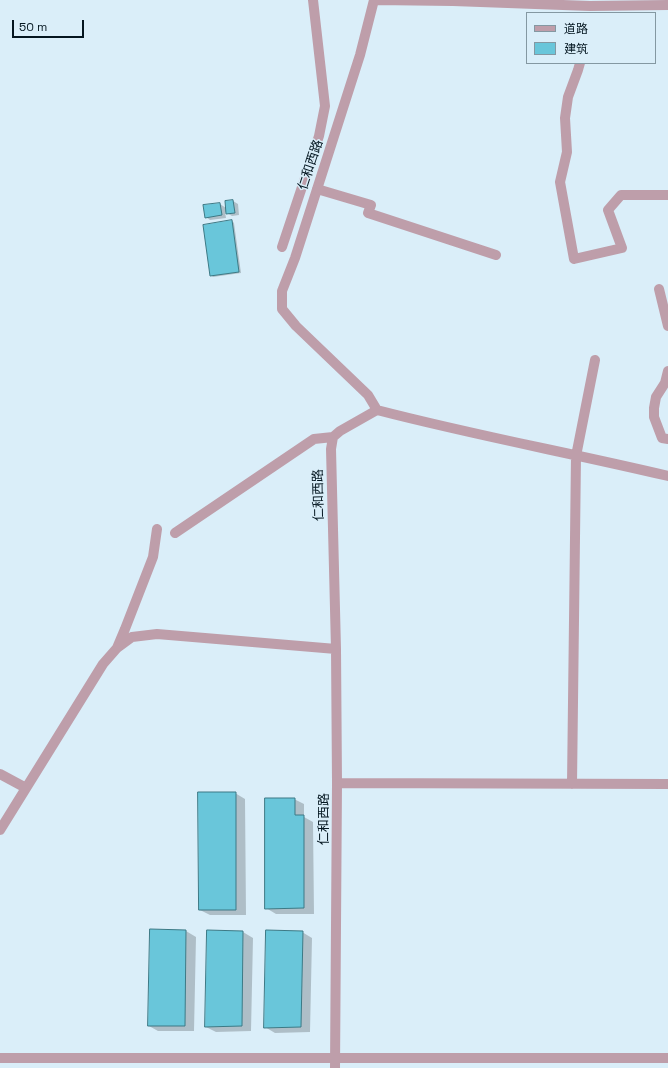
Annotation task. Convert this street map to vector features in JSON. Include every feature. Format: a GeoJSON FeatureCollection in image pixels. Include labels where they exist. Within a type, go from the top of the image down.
{"type":"FeatureCollection","features":[{"type":"Feature","properties":{"kind":"street"},"geometry":{"type":"LineString","coordinates":[[282,247],[319,136],[325,106],[313,0]]}},
{"type":"Feature","properties":{"kind":"street"},"geometry":{"type":"LineString","coordinates":[[375,0],[528,2],[589,9],[668,5]]}},
{"type":"Feature","properties":{"kind":"street","name":"仁和西路"},"geometry":{"type":"LineString","coordinates":[[375,0],[360,55],[295,258],[282,291],[282,309],[296,326],[368,395],[377,410]]}},
{"type":"Feature","properties":{"kind":"street"},"geometry":{"type":"LineString","coordinates":[[580,64],[568,97],[565,118],[567,152],[560,182],[574,259],[622,248],[608,210],[621,195],[668,195]]}},
{"type":"Feature","properties":{"kind":"street"},"geometry":{"type":"LineString","coordinates":[[317,189],[371,205],[368,213],[496,255]]}},
{"type":"Feature","properties":{"kind":"street"},"geometry":{"type":"LineString","coordinates":[[659,289],[668,326]]}},
{"type":"Feature","properties":{"kind":"street"},"geometry":{"type":"LineString","coordinates":[[572,784],[576,456],[595,360]]}},
{"type":"Feature","properties":{"kind":"street"},"geometry":{"type":"LineString","coordinates":[[668,371],[665,384],[656,397],[654,417],[662,438],[668,439]]}},
{"type":"Feature","properties":{"kind":"street"},"geometry":{"type":"LineString","coordinates":[[175,533],[314,439],[333,437],[340,431],[377,410],[576,456],[612,462],[668,476]]}},
{"type":"Feature","properties":{"kind":"street","name":"仁和西路"},"geometry":{"type":"LineString","coordinates":[[333,437],[331,449],[338,783],[335,1063]]}},
{"type":"Feature","properties":{"kind":"street"},"geometry":{"type":"LineString","coordinates":[[0,830],[104,664],[116,648],[154,557],[157,529]]}},
{"type":"Feature","properties":{"kind":"street"},"geometry":{"type":"LineString","coordinates":[[116,648],[132,637],[157,634],[336,649]]}},
{"type":"Feature","properties":{"kind":"street"},"geometry":{"type":"LineString","coordinates":[[0,774],[26,788]]}},
{"type":"Feature","properties":{"kind":"street"},"geometry":{"type":"LineString","coordinates":[[338,783],[668,784]]}},
{"type":"Feature","properties":{"kind":"street"},"geometry":{"type":"LineString","coordinates":[[0,1058],[335,1063],[668,1058]]}},
{"type":"Feature","properties":{"kind":"building"},"geometry":{"type":"Polygon","coordinates":[[[233,200],[235,213],[226,214],[225,201],[233,200]]]}},
{"type":"Feature","properties":{"kind":"building"},"geometry":{"type":"Polygon","coordinates":[[[220,203],[222,215],[205,218],[203,205],[220,203]]]}},
{"type":"Feature","properties":{"kind":"building"},"geometry":{"type":"Polygon","coordinates":[[[232,220],[239,272],[210,276],[203,225],[232,220]]]}},
{"type":"Feature","properties":{"kind":"building"},"geometry":{"type":"Polygon","coordinates":[[[198,792],[236,792],[236,910],[199,910],[198,792]]]}},
{"type":"Feature","properties":{"kind":"building"},"geometry":{"type":"Polygon","coordinates":[[[265,798],[295,798],[295,815],[304,815],[304,908],[265,909],[265,798]]]}},
{"type":"Feature","properties":{"kind":"building"},"geometry":{"type":"Polygon","coordinates":[[[150,929],[186,930],[185,1026],[148,1026],[150,929]]]}},
{"type":"Feature","properties":{"kind":"building"},"geometry":{"type":"Polygon","coordinates":[[[207,930],[243,931],[242,1026],[205,1027],[207,930]]]}},
{"type":"Feature","properties":{"kind":"building"},"geometry":{"type":"Polygon","coordinates":[[[266,930],[303,931],[301,1027],[264,1028],[266,930]]]}}]}
